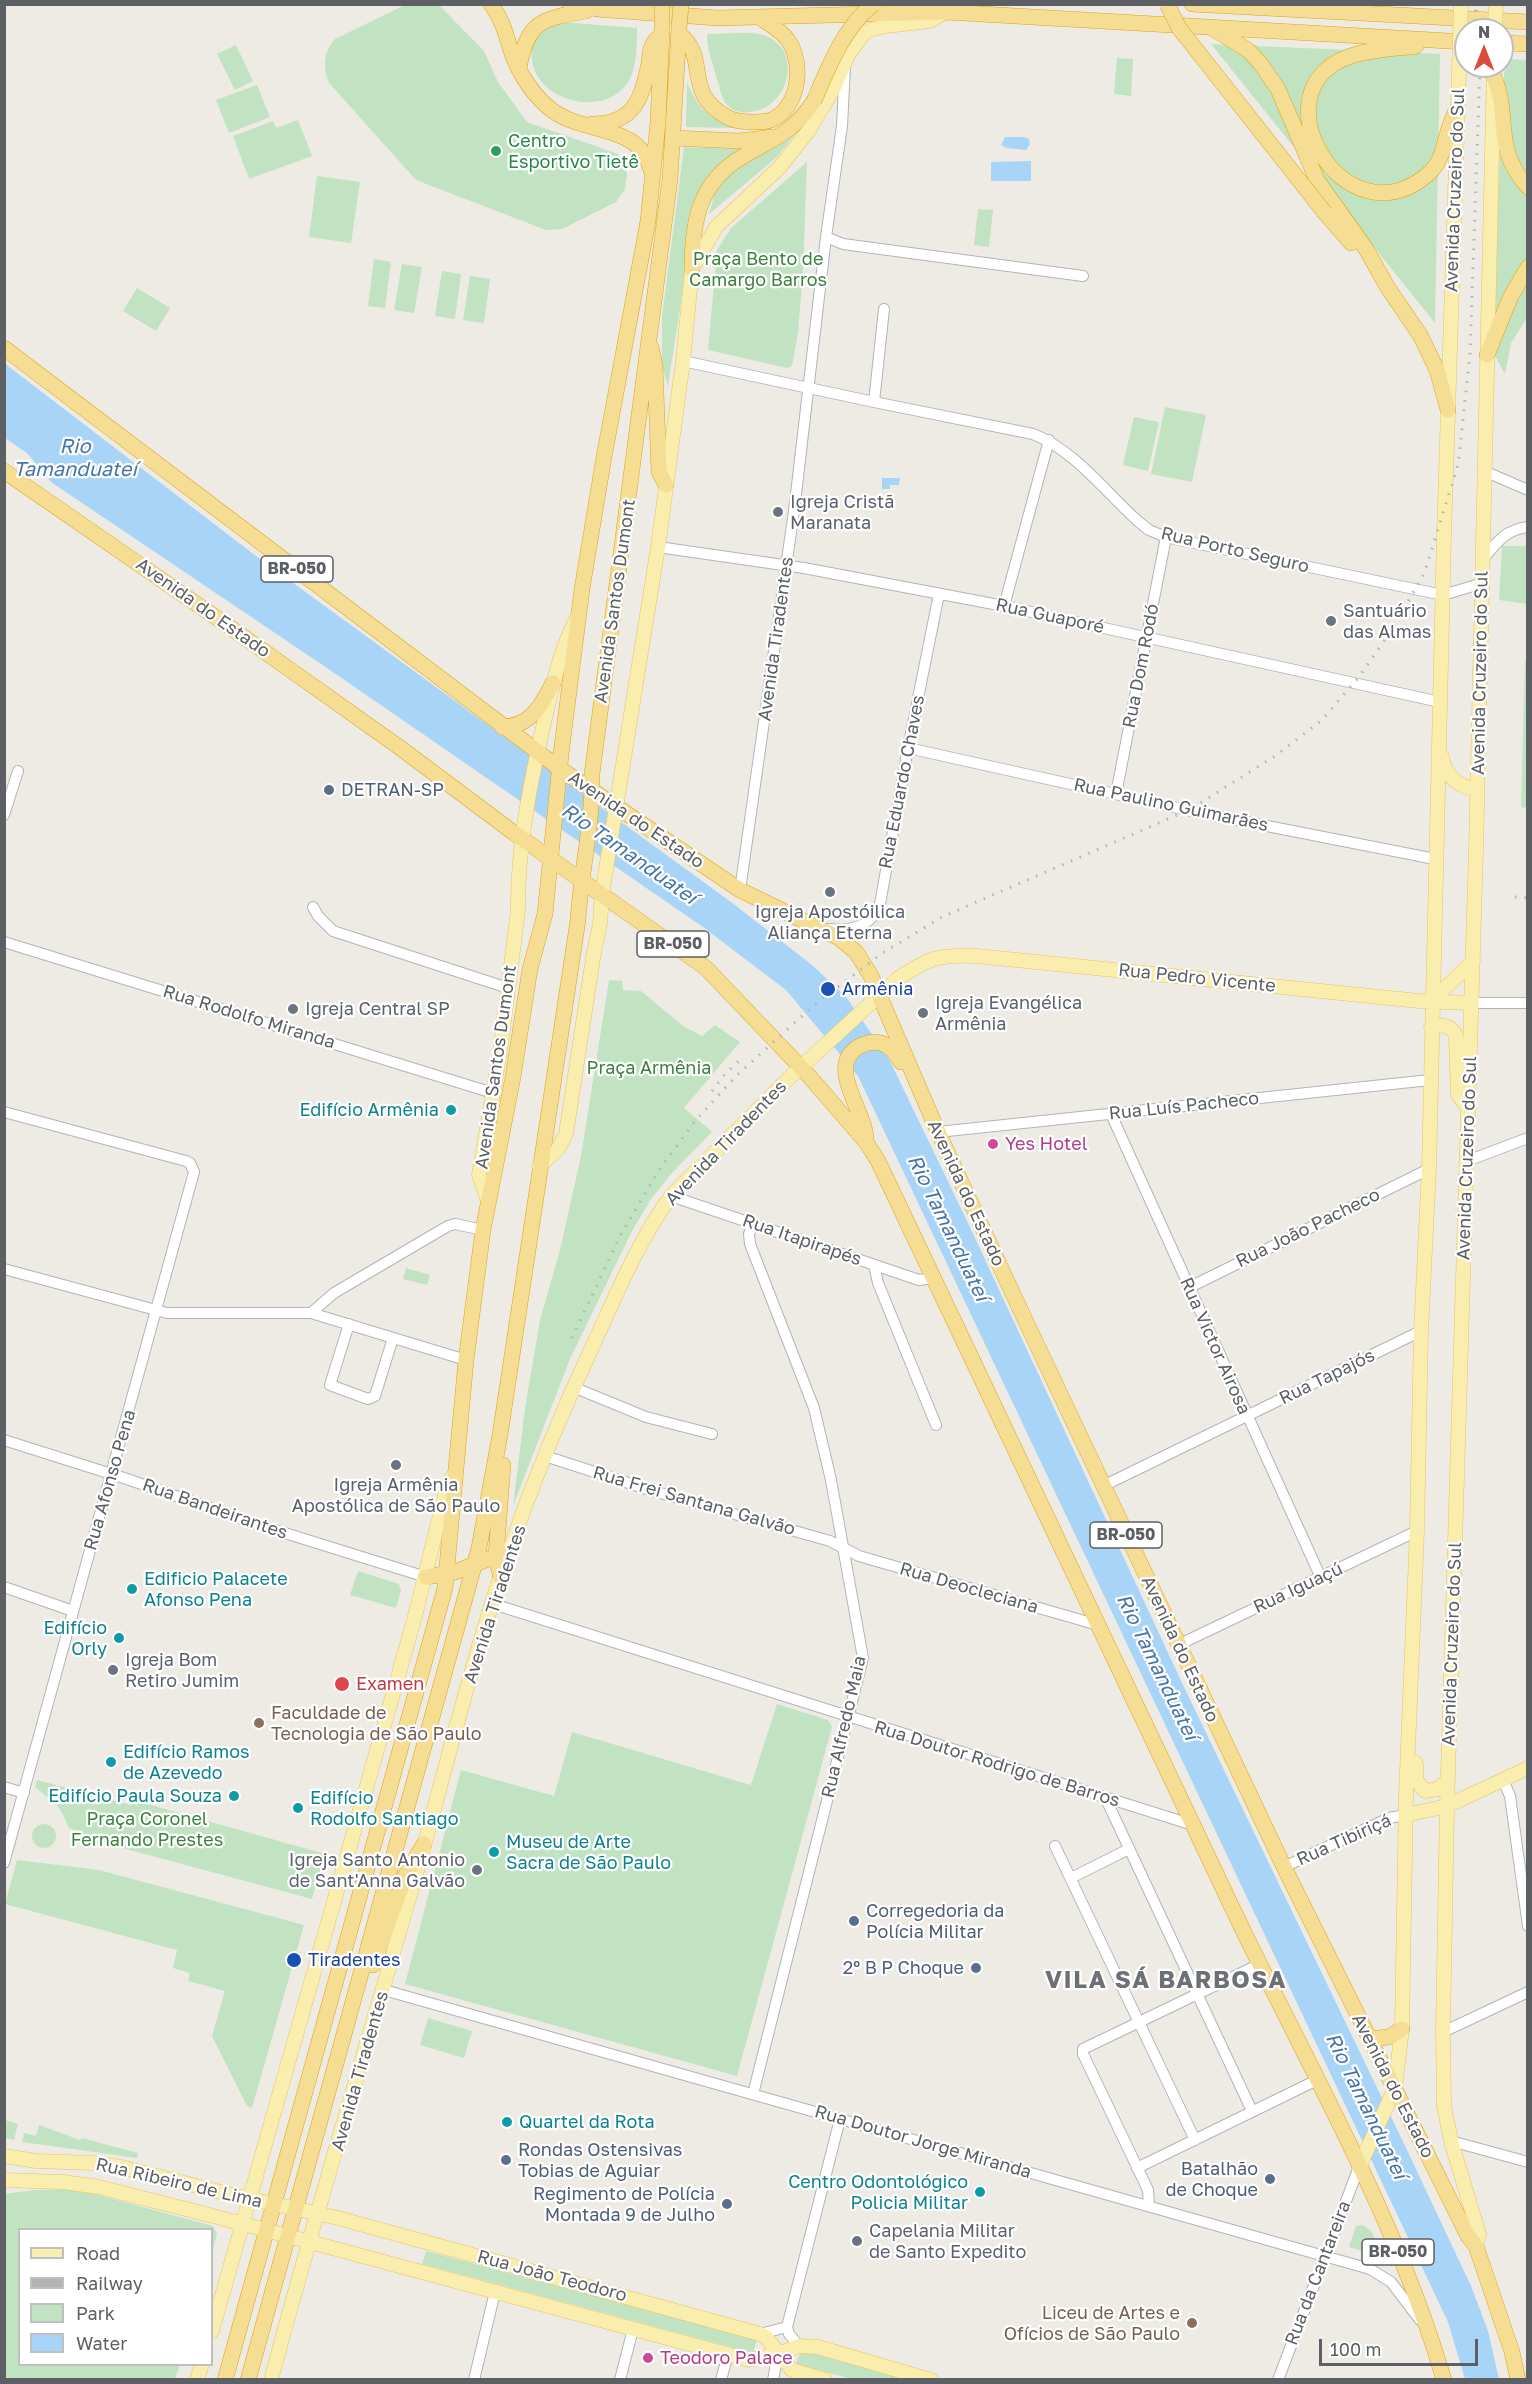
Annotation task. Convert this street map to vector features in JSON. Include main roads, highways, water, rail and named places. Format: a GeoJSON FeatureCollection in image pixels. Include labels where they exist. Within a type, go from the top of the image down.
{"type":"FeatureCollection","features":[{"type":"Feature","properties":{"kind":"highway"},"geometry":{"type":"LineString","coordinates":[[491,4],[501,20],[519,68],[530,88],[543,102],[567,119],[630,139],[642,148],[653,179]]}},
{"type":"Feature","properties":{"kind":"highway"},"geometry":{"type":"LineString","coordinates":[[570,4],[597,9],[717,18],[945,12],[1454,41]]}},
{"type":"Feature","properties":{"kind":"highway","name":"Avenida Santos Dumont"},"geometry":{"type":"LineString","coordinates":[[447,1574],[466,1360],[483,1230],[513,1077],[530,969],[545,914],[559,770],[578,616],[604,457],[648,221],[658,122],[662,4]]}},
{"type":"Feature","properties":{"kind":"highway","name":"Avenida Santos Dumont"},"geometry":{"type":"LineString","coordinates":[[475,1565],[500,1435],[578,920],[593,767],[674,138],[681,4]]}},
{"type":"Feature","properties":{"kind":"highway"},"geometry":{"type":"LineString","coordinates":[[692,269],[694,231],[708,187],[741,157],[793,127],[814,100],[847,32],[873,4]]}},
{"type":"Feature","properties":{"kind":"highway"},"geometry":{"type":"LineString","coordinates":[[1167,4],[1179,28],[1325,213],[1388,288]]}},
{"type":"Feature","properties":{"kind":"highway"},"geometry":{"type":"LineString","coordinates":[[1192,4],[1527,22]]}},
{"type":"Feature","properties":{"kind":"highway"},"geometry":{"type":"LineString","coordinates":[[519,68],[526,39],[536,27],[553,17],[597,9]]}},
{"type":"Feature","properties":{"kind":"highway"},"geometry":{"type":"LineString","coordinates":[[679,32],[692,46],[699,87],[711,106],[730,119],[747,122],[771,120],[783,112],[792,99],[797,79],[797,63],[788,40],[780,31],[759,17]]}},
{"type":"Feature","properties":{"kind":"highway"},"geometry":{"type":"LineString","coordinates":[[1209,26],[1248,50],[1268,73],[1287,106],[1317,180],[1366,249],[1388,288],[1425,344],[1437,370],[1448,410]]}},
{"type":"Feature","properties":{"kind":"highway"},"geometry":{"type":"LineString","coordinates":[[579,123],[610,123],[625,117],[633,109],[641,94],[651,47],[662,33]]}},
{"type":"Feature","properties":{"kind":"highway"},"geometry":{"type":"LineString","coordinates":[[1432,40],[1425,45],[1347,57],[1329,68],[1312,92],[1309,125],[1314,144],[1325,162],[1360,190],[1381,192],[1402,189],[1429,173],[1437,163],[1445,145],[1449,121],[1457,110]]}},
{"type":"Feature","properties":{"kind":"highway"},"geometry":{"type":"LineString","coordinates":[[1496,78],[1507,156],[1515,174],[1527,187]]}},
{"type":"Feature","properties":{"kind":"highway"},"geometry":{"type":"LineString","coordinates":[[674,138],[739,141],[782,135]]}},
{"type":"Feature","properties":{"kind":"highway"},"geometry":{"type":"LineString","coordinates":[[1487,355],[1514,290],[1527,267]]}},
{"type":"Feature","properties":{"kind":"highway"},"geometry":{"type":"LineString","coordinates":[[648,338],[655,366],[659,472],[666,485]]}},
{"type":"Feature","properties":{"kind":"highway","name":"Avenida do Estado"},"geometry":{"type":"LineString","coordinates":[[4,348],[375,627],[536,754],[592,795],[740,890],[825,929],[856,952],[871,976],[938,1132],[1284,1867],[1468,2236],[1476,2246],[1512,2352],[1518,2379]]}},
{"type":"Feature","properties":{"kind":"highway","name":"Avenida do Estado"},"geometry":{"type":"LineString","coordinates":[[4,471],[318,689],[524,840],[706,968],[756,1018],[866,1142],[878,1161],[1193,1825],[1359,2167],[1415,2292],[1443,2379]]}},
{"type":"Feature","properties":{"kind":"highway"},"geometry":{"type":"LineString","coordinates":[[502,727],[519,725],[532,717],[553,683]]}},
{"type":"Feature","properties":{"kind":"highway"},"geometry":{"type":"LineString","coordinates":[[866,1142],[867,1130],[846,1080],[845,1070],[848,1058],[858,1047],[876,1042],[883,1043],[894,1052],[909,1075],[914,1078]]}},
{"type":"Feature","properties":{"kind":"highway"},"geometry":{"type":"LineString","coordinates":[[500,1435],[505,1450],[501,1578]]}},
{"type":"Feature","properties":{"kind":"highway"},"geometry":{"type":"LineString","coordinates":[[426,1577],[447,1574],[503,1553]]}},
{"type":"Feature","properties":{"kind":"highway","name":"Avenida Tiradentes"},"geometry":{"type":"LineString","coordinates":[[248,2379],[475,1565]]}},
{"type":"Feature","properties":{"kind":"highway"},"geometry":{"type":"LineString","coordinates":[[225,2379],[430,1644],[447,1574]]}},
{"type":"Feature","properties":{"kind":"highway"},"geometry":{"type":"LineString","coordinates":[[357,1990],[371,1972],[405,1876],[424,1844]]}},
{"type":"Feature","properties":{"kind":"highway"},"geometry":{"type":"LineString","coordinates":[[1369,2039],[1389,2037],[1402,2029]]}},
{"type":"Feature","properties":{"kind":"main road","name":"Avenida Cruzeiro do Sul"},"geometry":{"type":"LineString","coordinates":[[1359,2167],[1395,2088],[1402,2029],[1409,1697],[1417,1531],[1421,1330],[1429,1169],[1431,1002],[1461,4]]}},
{"type":"Feature","properties":{"kind":"main road"},"geometry":{"type":"LineString","coordinates":[[692,269],[716,227],[780,167],[809,130],[864,33],[873,29],[930,21],[945,12]]}},
{"type":"Feature","properties":{"kind":"main road","name":"Avenida Cruzeiro do Sul"},"geometry":{"type":"LineString","coordinates":[[1476,2246],[1479,2234],[1451,2141],[1444,2106],[1443,2032],[1447,1806],[1478,789],[1494,78]]}},
{"type":"Feature","properties":{"kind":"main road","name":"Avenida Santos Dumont"},"geometry":{"type":"LineString","coordinates":[[539,1166],[558,1149],[566,1134],[658,547],[683,361],[692,269]]}},
{"type":"Feature","properties":{"kind":"main road","name":"Avenida Santos Dumont"},"geometry":{"type":"LineString","coordinates":[[488,1201],[479,1175],[508,988],[526,820],[536,754],[565,640],[578,616]]}},
{"type":"Feature","properties":{"kind":"main road"},"geometry":{"type":"LineString","coordinates":[[1439,747],[1446,771],[1451,778],[1461,785],[1478,789]]}},
{"type":"Feature","properties":{"kind":"main road","name":"Rua Pedro Vicente"},"geometry":{"type":"LineString","coordinates":[[879,995],[896,980],[924,962],[935,957],[956,955],[1431,1002],[1472,1003]]}},
{"type":"Feature","properties":{"kind":"main road"},"geometry":{"type":"LineString","coordinates":[[1431,1002],[1473,961]]}},
{"type":"Feature","properties":{"kind":"main road","name":"Avenida Tiradentes"},"geometry":{"type":"LineString","coordinates":[[503,1553],[573,1387],[612,1304],[660,1211],[671,1196],[800,1067],[879,995]]}},
{"type":"Feature","properties":{"kind":"main road"},"geometry":{"type":"LineString","coordinates":[[1431,1027],[1444,1025],[1450,1027],[1456,1036],[1458,1095],[1469,1109]]}},
{"type":"Feature","properties":{"kind":"main road","name":"Avenida Santos Dumont"},"geometry":{"type":"LineString","coordinates":[[426,1577],[448,1483],[457,1471]]}},
{"type":"Feature","properties":{"kind":"main road"},"geometry":{"type":"LineString","coordinates":[[213,2328],[426,1577]]}},
{"type":"Feature","properties":{"kind":"main road","name":"Avenida Tiradentes"},"geometry":{"type":"LineString","coordinates":[[271,2379],[501,1578]]}},
{"type":"Feature","properties":{"kind":"main road"},"geometry":{"type":"LineString","coordinates":[[1409,1697],[1416,1707],[1418,1784],[1429,1792],[1438,1789],[1448,1780]]}},
{"type":"Feature","properties":{"kind":"main road"},"geometry":{"type":"LineString","coordinates":[[1406,1815],[1447,1806],[1527,1768]]}},
{"type":"Feature","properties":{"kind":"main road","name":"Rua Ribeiro de Lima"},"geometry":{"type":"LineString","coordinates":[[4,2156],[36,2161],[93,2163],[121,2167],[317,2214]]}},
{"type":"Feature","properties":{"kind":"main road","name":"Rua Ribeiro de Lima"},"geometry":{"type":"LineString","coordinates":[[4,2180],[89,2185],[310,2242]]}},
{"type":"Feature","properties":{"kind":"main road","name":"Rua João Teodoro"},"geometry":{"type":"LineString","coordinates":[[317,2214],[760,2334],[766,2337],[778,2354]]}},
{"type":"Feature","properties":{"kind":"main road","name":"Rua João Teodoro"},"geometry":{"type":"LineString","coordinates":[[310,2242],[753,2360],[800,2346],[818,2347],[931,2379]]}},
{"type":"Feature","properties":{"kind":"main road"},"geometry":{"type":"LineString","coordinates":[[778,2354],[792,2370],[825,2379]]}},
{"type":"Feature","properties":{"kind":"water"},"geometry":{"type":"Polygon","coordinates":[[[1005,137],[1024,137],[1029,139],[1030,144],[1026,150],[1007,148],[1001,145],[1005,137]]]}},
{"type":"Feature","properties":{"kind":"water"},"geometry":{"type":"Polygon","coordinates":[[[1031,161],[1031,181],[991,181],[991,162],[1031,161]]]}},
{"type":"Feature","properties":{"kind":"water","name":"Rio Tamanduateí"},"geometry":{"type":"Polygon","coordinates":[[[4,363],[252,553],[731,902],[812,965],[847,998],[889,1059],[1183,1685],[1407,2150],[1471,2286],[1488,2331],[1499,2379],[1465,2379],[1448,2322],[858,1076],[786,990],[703,927],[327,668],[51,482],[27,453],[5,438],[4,363]]]}},
{"type":"Feature","properties":{"kind":"water"},"geometry":{"type":"Polygon","coordinates":[[[882,478],[900,478],[899,485],[890,485],[890,489],[882,489],[882,478]]]}},
{"type":"Feature","properties":{"kind":"railway"},"geometry":{"type":"LineString","coordinates":[[1475,18],[1476,4]]}},
{"type":"Feature","properties":{"kind":"railway"},"geometry":{"type":"LineString","coordinates":[[572,1338],[620,1236],[659,1170],[696,1120],[734,1078],[813,1006],[881,954],[942,917],[1191,809],[1275,756],[1321,721],[1358,678],[1389,634],[1424,574],[1458,465],[1470,354],[1480,78]]}},
{"type":"Feature","properties":{"kind":"railway"},"geometry":{"type":"LineString","coordinates":[[1515,897],[1528,898]]}},
{"type":"Feature","properties":{"kind":"railway"},"geometry":{"type":"LineString","coordinates":[[712,1091],[740,1060]]}},
{"type":"Feature","properties":{"kind":"place","name":"Centro Esportivo Tietê"},"geometry":{"type":"Point","coordinates":[496,151]}},
{"type":"Feature","properties":{"kind":"place","name":"Igreja Cristã Maranata"},"geometry":{"type":"Point","coordinates":[778,512]}},
{"type":"Feature","properties":{"kind":"place","name":"Santuário das Almas"},"geometry":{"type":"Point","coordinates":[1331,621]}},
{"type":"Feature","properties":{"kind":"place","name":"DETRAN-SP"},"geometry":{"type":"Point","coordinates":[329,790]}},
{"type":"Feature","properties":{"kind":"place","name":"Igreja Apostóilica Aliança Eterna"},"geometry":{"type":"Point","coordinates":[830,892]}},
{"type":"Feature","properties":{"kind":"place","name":"Armênia"},"geometry":{"type":"Point","coordinates":[828,989]}},
{"type":"Feature","properties":{"kind":"place","name":"Igreja Central SP"},"geometry":{"type":"Point","coordinates":[293,1009]}},
{"type":"Feature","properties":{"kind":"place","name":"Igreja Evangélica Armênia"},"geometry":{"type":"Point","coordinates":[923,1013]}},
{"type":"Feature","properties":{"kind":"place","name":"Edifício Armênia"},"geometry":{"type":"Point","coordinates":[451,1110]}},
{"type":"Feature","properties":{"kind":"place","name":"Yes Hotel"},"geometry":{"type":"Point","coordinates":[993,1144]}},
{"type":"Feature","properties":{"kind":"place","name":"Igreja Armênia Apostólica de São Paulo"},"geometry":{"type":"Point","coordinates":[396,1465]}},
{"type":"Feature","properties":{"kind":"place","name":"Edificio Palacete Afonso Pena"},"geometry":{"type":"Point","coordinates":[132,1589]}},
{"type":"Feature","properties":{"kind":"place","name":"Edifício Orly"},"geometry":{"type":"Point","coordinates":[119,1638]}},
{"type":"Feature","properties":{"kind":"place","name":"Igreja Bom Retiro Jumim"},"geometry":{"type":"Point","coordinates":[113,1670]}},
{"type":"Feature","properties":{"kind":"place","name":"Examen"},"geometry":{"type":"Point","coordinates":[342,1684]}},
{"type":"Feature","properties":{"kind":"place","name":"Faculdade de Tecnologia de São Paulo"},"geometry":{"type":"Point","coordinates":[259,1723]}},
{"type":"Feature","properties":{"kind":"place","name":"Edifício Ramos de Azevedo"},"geometry":{"type":"Point","coordinates":[111,1762]}},
{"type":"Feature","properties":{"kind":"place","name":"Edifício Paula Souza"},"geometry":{"type":"Point","coordinates":[234,1796]}},
{"type":"Feature","properties":{"kind":"place","name":"Edifício Rodolfo Santiago"},"geometry":{"type":"Point","coordinates":[298,1808]}},
{"type":"Feature","properties":{"kind":"place","name":"Museu de Arte Sacra de São Paulo"},"geometry":{"type":"Point","coordinates":[494,1852]}},
{"type":"Feature","properties":{"kind":"place","name":"Igreja Santo Antonio de Sant'Anna Galvão"},"geometry":{"type":"Point","coordinates":[477,1870]}},
{"type":"Feature","properties":{"kind":"place","name":"Corregedoria da Polícia Militar"},"geometry":{"type":"Point","coordinates":[854,1921]}},
{"type":"Feature","properties":{"kind":"place","name":"Tiradentes"},"geometry":{"type":"Point","coordinates":[294,1960]}},
{"type":"Feature","properties":{"kind":"place","name":"2º B P Choque"},"geometry":{"type":"Point","coordinates":[976,1968]}},
{"type":"Feature","properties":{"kind":"place","name":"Quartel da Rota"},"geometry":{"type":"Point","coordinates":[507,2122]}},
{"type":"Feature","properties":{"kind":"place","name":"Rondas Ostensivas Tobias de Aguiar"},"geometry":{"type":"Point","coordinates":[506,2160]}},
{"type":"Feature","properties":{"kind":"place","name":"Batalhão de Choque"},"geometry":{"type":"Point","coordinates":[1270,2179]}},
{"type":"Feature","properties":{"kind":"place","name":"Centro Odontológico Policia Militar"},"geometry":{"type":"Point","coordinates":[980,2192]}},
{"type":"Feature","properties":{"kind":"place","name":"Regimento de Polícia Montada 9 de Julho"},"geometry":{"type":"Point","coordinates":[727,2204]}},
{"type":"Feature","properties":{"kind":"place","name":"Capelania Militar de Santo Expedito"},"geometry":{"type":"Point","coordinates":[857,2241]}},
{"type":"Feature","properties":{"kind":"place","name":"Liceu de Artes e Ofícios de São Paulo"},"geometry":{"type":"Point","coordinates":[1192,2323]}},
{"type":"Feature","properties":{"kind":"place","name":"Teodoro Palace"},"geometry":{"type":"Point","coordinates":[648,2358]}},
{"type":"Feature","properties":{"kind":"district","name":"VILA SÁ BARBOSA"},"geometry":{"type":"Point","coordinates":[1166,1980]}},
{"type":"Feature","properties":{"kind":"park label","name":"Praça Bento de Camargo Barros"},"geometry":{"type":"Point","coordinates":[758,269]}},
{"type":"Feature","properties":{"kind":"park label","name":"Praça Armênia"},"geometry":{"type":"Point","coordinates":[649,1068]}},
{"type":"Feature","properties":{"kind":"park label","name":"Praça Coronel Fernando Prestes"},"geometry":{"type":"Point","coordinates":[147,1829]}}]}
